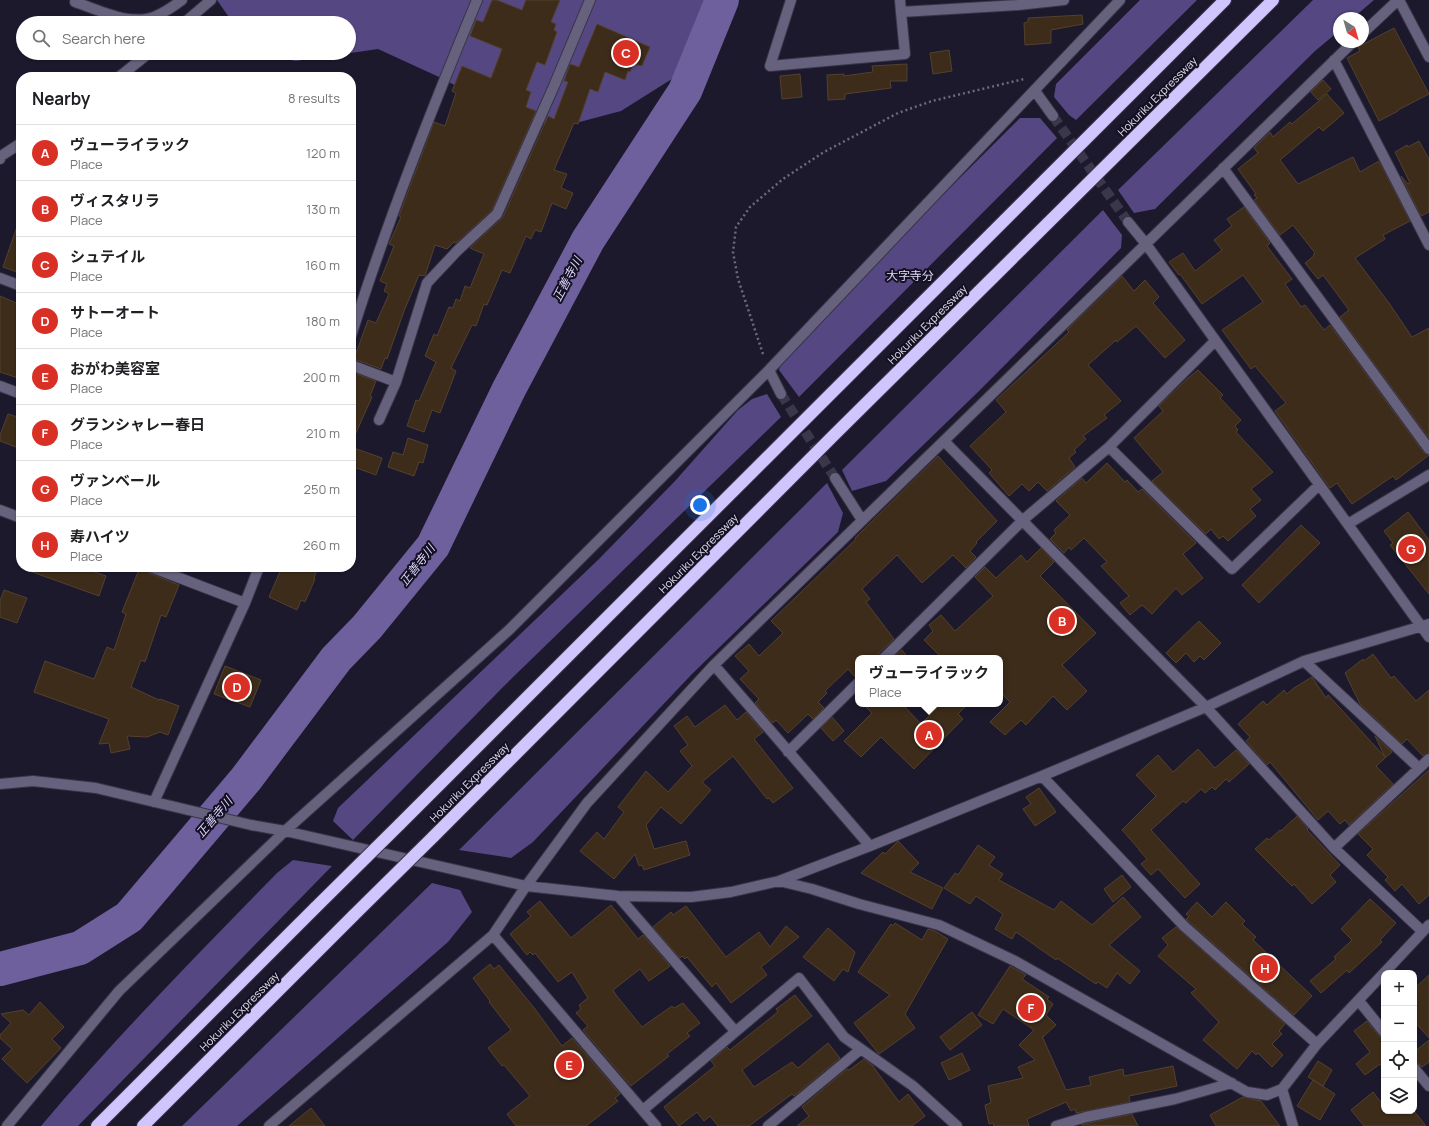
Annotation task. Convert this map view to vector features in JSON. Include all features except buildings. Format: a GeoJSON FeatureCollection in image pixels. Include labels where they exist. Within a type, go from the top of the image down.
{"type":"FeatureCollection","features":[{"type":"Feature","properties":{"kind":"highway","name":"Hokuriku Expressway"},"geometry":{"type":"LineString","coordinates":[[97,1126],[1225,0]]}},
{"type":"Feature","properties":{"kind":"highway","name":"Hokuriku Expressway"},"geometry":{"type":"LineString","coordinates":[[143,1126],[843,426],[1273,0]]}},
{"type":"Feature","properties":{"kind":"street"},"geometry":{"type":"LineString","coordinates":[[156,16],[182,0]]}},
{"type":"Feature","properties":{"kind":"street"},"geometry":{"type":"LineString","coordinates":[[192,16],[211,0]]}},
{"type":"Feature","properties":{"kind":"street"},"geometry":{"type":"LineString","coordinates":[[356,320],[370,276],[432,107],[477,0]]}},
{"type":"Feature","properties":{"kind":"street"},"geometry":{"type":"LineString","coordinates":[[379,420],[396,382],[427,283],[458,250],[497,214],[590,0]]}},
{"type":"Feature","properties":{"kind":"street"},"geometry":{"type":"LineString","coordinates":[[791,0],[770,66],[905,54],[900,0]]}},
{"type":"Feature","properties":{"kind":"street"},"geometry":{"type":"LineString","coordinates":[[901,12],[1064,0]]}},
{"type":"Feature","properties":{"kind":"street"},"geometry":{"type":"LineString","coordinates":[[7,1126],[119,991],[285,831],[509,630],[769,370],[1120,0]]}},
{"type":"Feature","properties":{"kind":"street"},"geometry":{"type":"LineString","coordinates":[[1369,27],[1398,0],[1429,57]]}},
{"type":"Feature","properties":{"kind":"street"},"geometry":{"type":"LineString","coordinates":[[74,1],[118,16]]}},
{"type":"Feature","properties":{"kind":"street"},"geometry":{"type":"LineString","coordinates":[[269,1126],[493,935],[526,886],[587,804],[714,665],[1347,48]]}},
{"type":"Feature","properties":{"kind":"street"},"geometry":{"type":"LineString","coordinates":[[126,72],[141,60]]}},
{"type":"Feature","properties":{"kind":"street"},"geometry":{"type":"LineString","coordinates":[[1334,60],[1426,231],[1429,245]]}},
{"type":"Feature","properties":{"kind":"street"},"geometry":{"type":"LineString","coordinates":[[1035,91],[1053,116]]}},
{"type":"Feature","properties":{"kind":"street"},"geometry":{"type":"LineString","coordinates":[[0,160],[1,156],[16,146]]}},
{"type":"Feature","properties":{"kind":"street"},"geometry":{"type":"LineString","coordinates":[[1224,168],[1429,449]]}},
{"type":"Feature","properties":{"kind":"street"},"geometry":{"type":"LineString","coordinates":[[1128,222],[1146,244],[1348,524],[1425,625],[1429,637]]}},
{"type":"Feature","properties":{"kind":"street"},"geometry":{"type":"LineString","coordinates":[[0,278],[16,284]]}},
{"type":"Feature","properties":{"kind":"street"},"geometry":{"type":"LineString","coordinates":[[887,655],[1023,520],[1109,447],[1215,341]]}},
{"type":"Feature","properties":{"kind":"street"},"geometry":{"type":"LineString","coordinates":[[356,367],[396,382]]}},
{"type":"Feature","properties":{"kind":"street"},"geometry":{"type":"LineString","coordinates":[[769,370],[781,394]]}},
{"type":"Feature","properties":{"kind":"street"},"geometry":{"type":"LineString","coordinates":[[0,386],[16,392]]}},
{"type":"Feature","properties":{"kind":"street"},"geometry":{"type":"LineString","coordinates":[[944,441],[1206,707],[1334,848],[1426,928],[1387,970]]}},
{"type":"Feature","properties":{"kind":"street"},"geometry":{"type":"LineString","coordinates":[[1109,447],[1232,569],[1320,485]]}},
{"type":"Feature","properties":{"kind":"street"},"geometry":{"type":"LineString","coordinates":[[1348,524],[1429,475]]}},
{"type":"Feature","properties":{"kind":"street"},"geometry":{"type":"LineString","coordinates":[[835,478],[862,520]]}},
{"type":"Feature","properties":{"kind":"street"},"geometry":{"type":"LineString","coordinates":[[0,510],[16,516]]}},
{"type":"Feature","properties":{"kind":"street"},"geometry":{"type":"LineString","coordinates":[[163,572],[245,603]]}},
{"type":"Feature","properties":{"kind":"street"},"geometry":{"type":"LineString","coordinates":[[154,802],[245,603],[257,572]]}},
{"type":"Feature","properties":{"kind":"street"},"geometry":{"type":"LineString","coordinates":[[0,784],[33,781],[96,788],[251,825],[285,831],[526,886],[618,896],[691,897],[731,892],[779,881],[870,846],[1042,776],[1206,707],[1304,661],[1425,625]]}},
{"type":"Feature","properties":{"kind":"street"},"geometry":{"type":"LineString","coordinates":[[1304,661],[1419,768]]}},
{"type":"Feature","properties":{"kind":"street"},"geometry":{"type":"LineString","coordinates":[[714,665],[870,846]]}},
{"type":"Feature","properties":{"kind":"street"},"geometry":{"type":"LineString","coordinates":[[788,752],[855,686]]}},
{"type":"Feature","properties":{"kind":"street"},"geometry":{"type":"LineString","coordinates":[[1334,848],[1429,759]]}},
{"type":"Feature","properties":{"kind":"street"},"geometry":{"type":"LineString","coordinates":[[1042,776],[1184,926],[1317,1044]]}},
{"type":"Feature","properties":{"kind":"street"},"geometry":{"type":"LineString","coordinates":[[779,881],[939,925],[1015,961],[1247,1092],[1267,1095],[1282,1089],[1317,1044],[1381,976]]}},
{"type":"Feature","properties":{"kind":"street"},"geometry":{"type":"LineString","coordinates":[[618,896],[735,1031]]}},
{"type":"Feature","properties":{"kind":"street"},"geometry":{"type":"LineString","coordinates":[[493,935],[656,1126]]}},
{"type":"Feature","properties":{"kind":"street"},"geometry":{"type":"LineString","coordinates":[[643,1110],[799,978],[844,1037],[913,1086],[955,1125]]}},
{"type":"Feature","properties":{"kind":"street"},"geometry":{"type":"LineString","coordinates":[[1358,1001],[1381,1028]]}},
{"type":"Feature","properties":{"kind":"street"},"geometry":{"type":"LineString","coordinates":[[768,1126],[861,1049]]}},
{"type":"Feature","properties":{"kind":"street"},"geometry":{"type":"LineString","coordinates":[[1417,1072],[1429,1086]]}},
{"type":"Feature","properties":{"kind":"street"},"geometry":{"type":"LineString","coordinates":[[1056,1126],[1086,1117],[1175,1098],[1232,1083]]}},
{"type":"Feature","properties":{"kind":"street"},"geometry":{"type":"LineString","coordinates":[[1282,1089],[1292,1126]]}},
{"type":"Feature","properties":{"kind":"path"},"geometry":{"type":"LineString","coordinates":[[769,370],[738,279],[733,252],[736,227],[750,207],[784,179],[824,152],[898,113],[932,101],[1052,73]]}},
{"type":"Feature","properties":{"kind":"shaded area"},"geometry":{"type":"Polygon","coordinates":[[[217,0],[732,0],[718,28],[675,77],[621,111],[557,128],[503,110],[439,77],[378,49],[356,52],[356,16],[228,16],[217,0]]]}},
{"type":"Feature","properties":{"kind":"shaded area"},"geometry":{"type":"Polygon","coordinates":[[[1140,0],[1197,0],[1076,120],[1069,115],[1054,97],[1056,84],[1140,0]]]}},
{"type":"Feature","properties":{"kind":"shaded area"},"geometry":{"type":"Polygon","coordinates":[[[1313,0],[1374,0],[1360,12],[1333,12],[1333,36],[1315,51],[1155,209],[1134,213],[1118,190],[1313,0]]]}},
{"type":"Feature","properties":{"kind":"shaded area"},"geometry":{"type":"Polygon","coordinates":[[[1020,118],[1040,118],[1057,138],[799,397],[779,370],[783,354],[1020,118]]]}},
{"type":"Feature","properties":{"kind":"shaded area"},"geometry":{"type":"Polygon","coordinates":[[[1103,210],[1122,235],[1121,248],[979,391],[886,481],[852,491],[842,470],[1103,210]]]}},
{"type":"Feature","properties":{"kind":"shaded area"},"geometry":{"type":"Polygon","coordinates":[[[767,394],[781,417],[504,686],[353,840],[333,821],[338,808],[599,559],[675,481],[738,410],[752,399],[767,394]]]}},
{"type":"Feature","properties":{"kind":"shaded area"},"geometry":{"type":"Polygon","coordinates":[[[827,483],[843,513],[838,532],[692,674],[533,842],[511,858],[459,850],[827,483]]]}},
{"type":"Feature","properties":{"kind":"shaded area"},"geometry":{"type":"Polygon","coordinates":[[[293,860],[332,866],[78,1126],[41,1126],[69,1093],[156,998],[277,873],[293,860]]]}},
{"type":"Feature","properties":{"kind":"shaded area"},"geometry":{"type":"Polygon","coordinates":[[[432,883],[460,890],[472,912],[448,942],[237,1126],[182,1126],[432,883]]]}},
{"type":"Feature","properties":{"kind":"waterway","name":"正善寺川"},"geometry":{"type":"LineString","coordinates":[[0,969],[80,948],[129,917],[246,779],[336,659],[367,627],[433,546],[509,389],[588,240],[685,91],[722,0]]}},
{"type":"Feature","properties":{"kind":"tunnel"},"geometry":{"type":"LineString","coordinates":[[1053,116],[1128,222]]}},
{"type":"Feature","properties":{"kind":"tunnel"},"geometry":{"type":"LineString","coordinates":[[781,394],[835,478]]}},
{"type":"Feature","properties":{"kind":"place","name":"シュテイル"},"geometry":{"type":"Point","coordinates":[626,53]}},
{"type":"Feature","properties":{"kind":"place","name":"ヴァンベール"},"geometry":{"type":"Point","coordinates":[1411,549]}},
{"type":"Feature","properties":{"kind":"place","name":"ヴィスタリラ"},"geometry":{"type":"Point","coordinates":[1062,621]}},
{"type":"Feature","properties":{"kind":"place","name":"サトーオート"},"geometry":{"type":"Point","coordinates":[237,687]}},
{"type":"Feature","properties":{"kind":"place","name":"ヴューライラック"},"geometry":{"type":"Point","coordinates":[929,735]}},
{"type":"Feature","properties":{"kind":"place","name":"寿ハイツ"},"geometry":{"type":"Point","coordinates":[1265,968]}},
{"type":"Feature","properties":{"kind":"place","name":"グランシャレー春日"},"geometry":{"type":"Point","coordinates":[1031,1008]}},
{"type":"Feature","properties":{"kind":"place","name":"おがわ美容室"},"geometry":{"type":"Point","coordinates":[569,1065]}},
{"type":"Feature","properties":{"kind":"district","name":"大字寺分"},"geometry":{"type":"Point","coordinates":[910,275]}}]}
